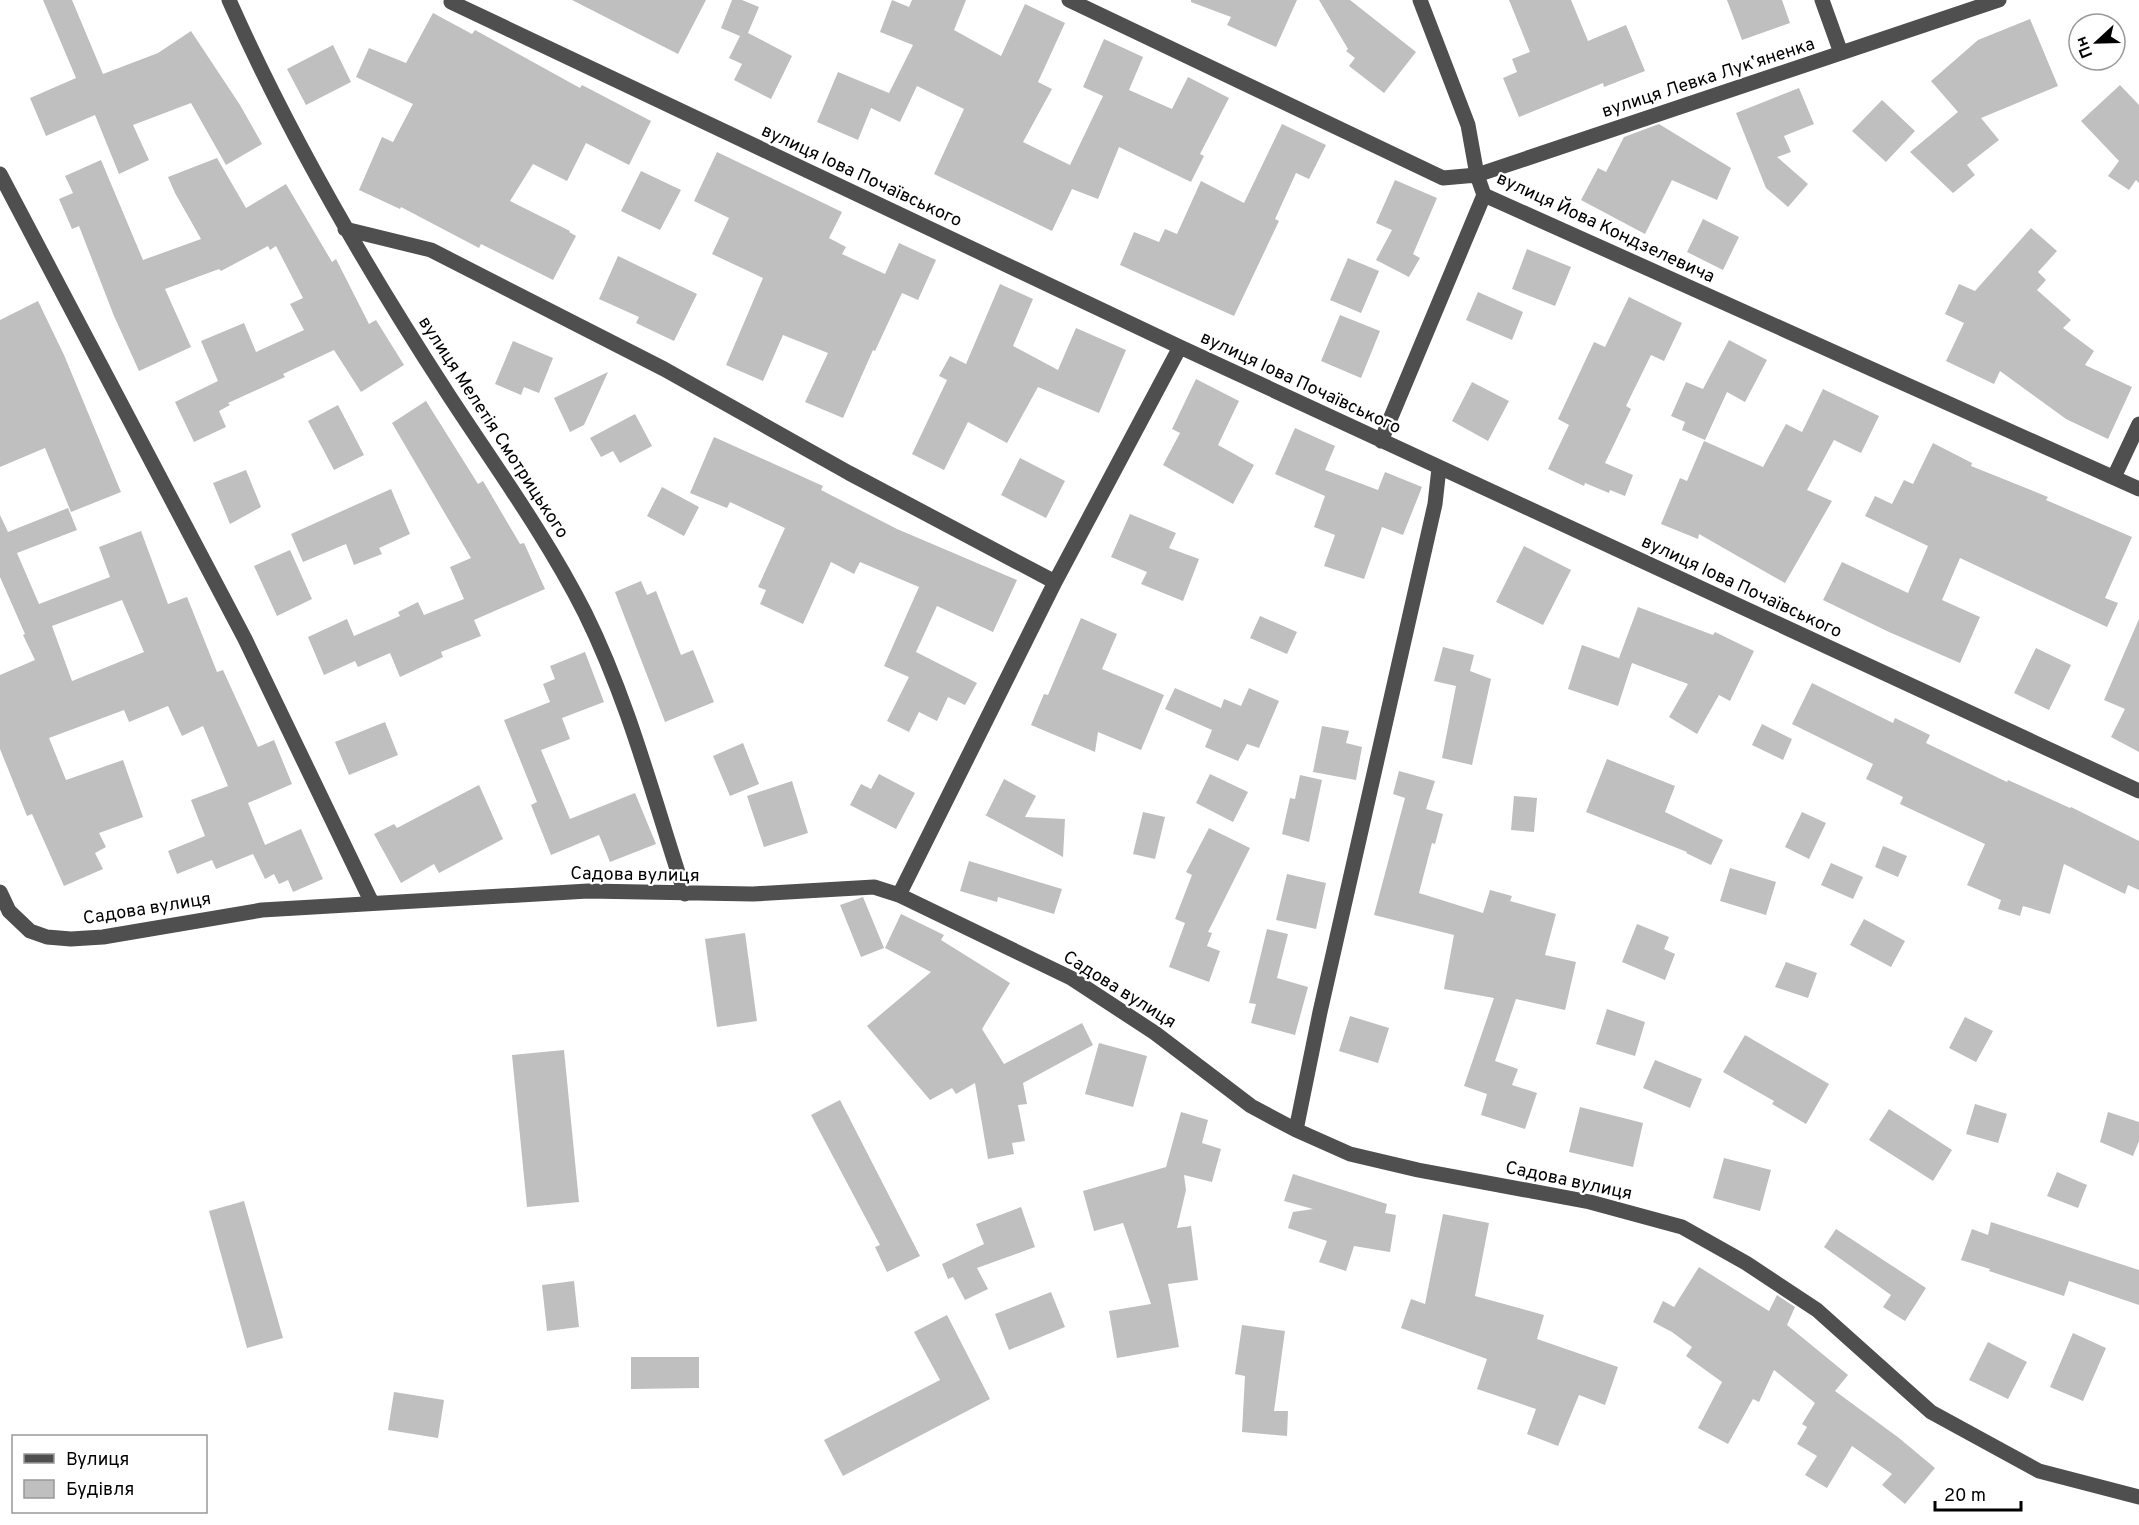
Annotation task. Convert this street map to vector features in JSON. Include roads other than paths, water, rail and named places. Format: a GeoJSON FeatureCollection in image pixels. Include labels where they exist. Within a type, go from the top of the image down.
{"type":"FeatureCollection","features":[{"type":"Feature","properties":{"kind":"street","name":"вулиця Мелетія Смотрицького"},"geometry":{"type":"LineString","coordinates":[[229,0],[276,99],[345,229],[448,393],[538,530],[585,613],[619,693],[685,894]]}},
{"type":"Feature","properties":{"kind":"street","name":"вулиця Йова Кондзелевича"},"geometry":{"type":"LineString","coordinates":[[1069,0],[1443,178],[1477,175],[1484,195],[2139,489]]}},
{"type":"Feature","properties":{"kind":"street"},"geometry":{"type":"LineString","coordinates":[[1420,0],[1468,125],[1477,175]]}},
{"type":"Feature","properties":{"kind":"street"},"geometry":{"type":"LineString","coordinates":[[1822,0],[1841,53]]}},
{"type":"Feature","properties":{"kind":"street","name":"вулиця Левка Лукʼяненка"},"geometry":{"type":"LineString","coordinates":[[1477,175],[1999,0]]}},
{"type":"Feature","properties":{"kind":"street","name":"вулиця Іова Почаївського"},"geometry":{"type":"LineString","coordinates":[[451,2],[1381,441],[2139,791]]}},
{"type":"Feature","properties":{"kind":"street"},"geometry":{"type":"LineString","coordinates":[[0,174],[245,639],[372,903]]}},
{"type":"Feature","properties":{"kind":"street"},"geometry":{"type":"LineString","coordinates":[[1381,441],[1484,195]]}},
{"type":"Feature","properties":{"kind":"street"},"geometry":{"type":"LineString","coordinates":[[345,229],[431,250],[664,369],[849,473],[1055,582]]}},
{"type":"Feature","properties":{"kind":"street"},"geometry":{"type":"LineString","coordinates":[[899,895],[1055,582],[1180,347]]}},
{"type":"Feature","properties":{"kind":"street"},"geometry":{"type":"LineString","coordinates":[[2114,477],[2139,424]]}},
{"type":"Feature","properties":{"kind":"street"},"geometry":{"type":"LineString","coordinates":[[1296,1130],[1320,1012],[1436,504],[1439,468]]}},
{"type":"Feature","properties":{"kind":"street","name":"Садова вулиця"},"geometry":{"type":"LineString","coordinates":[[0,892],[9,911],[30,931],[47,937],[71,939],[103,938],[262,910],[588,891],[753,894],[874,887],[899,895],[1071,978],[1155,1033],[1251,1106],[1296,1130],[1350,1154],[1418,1170],[1590,1202],[1682,1227],[1746,1263],[1817,1310],[1931,1412],[2039,1471],[2139,1497]]}}]}
